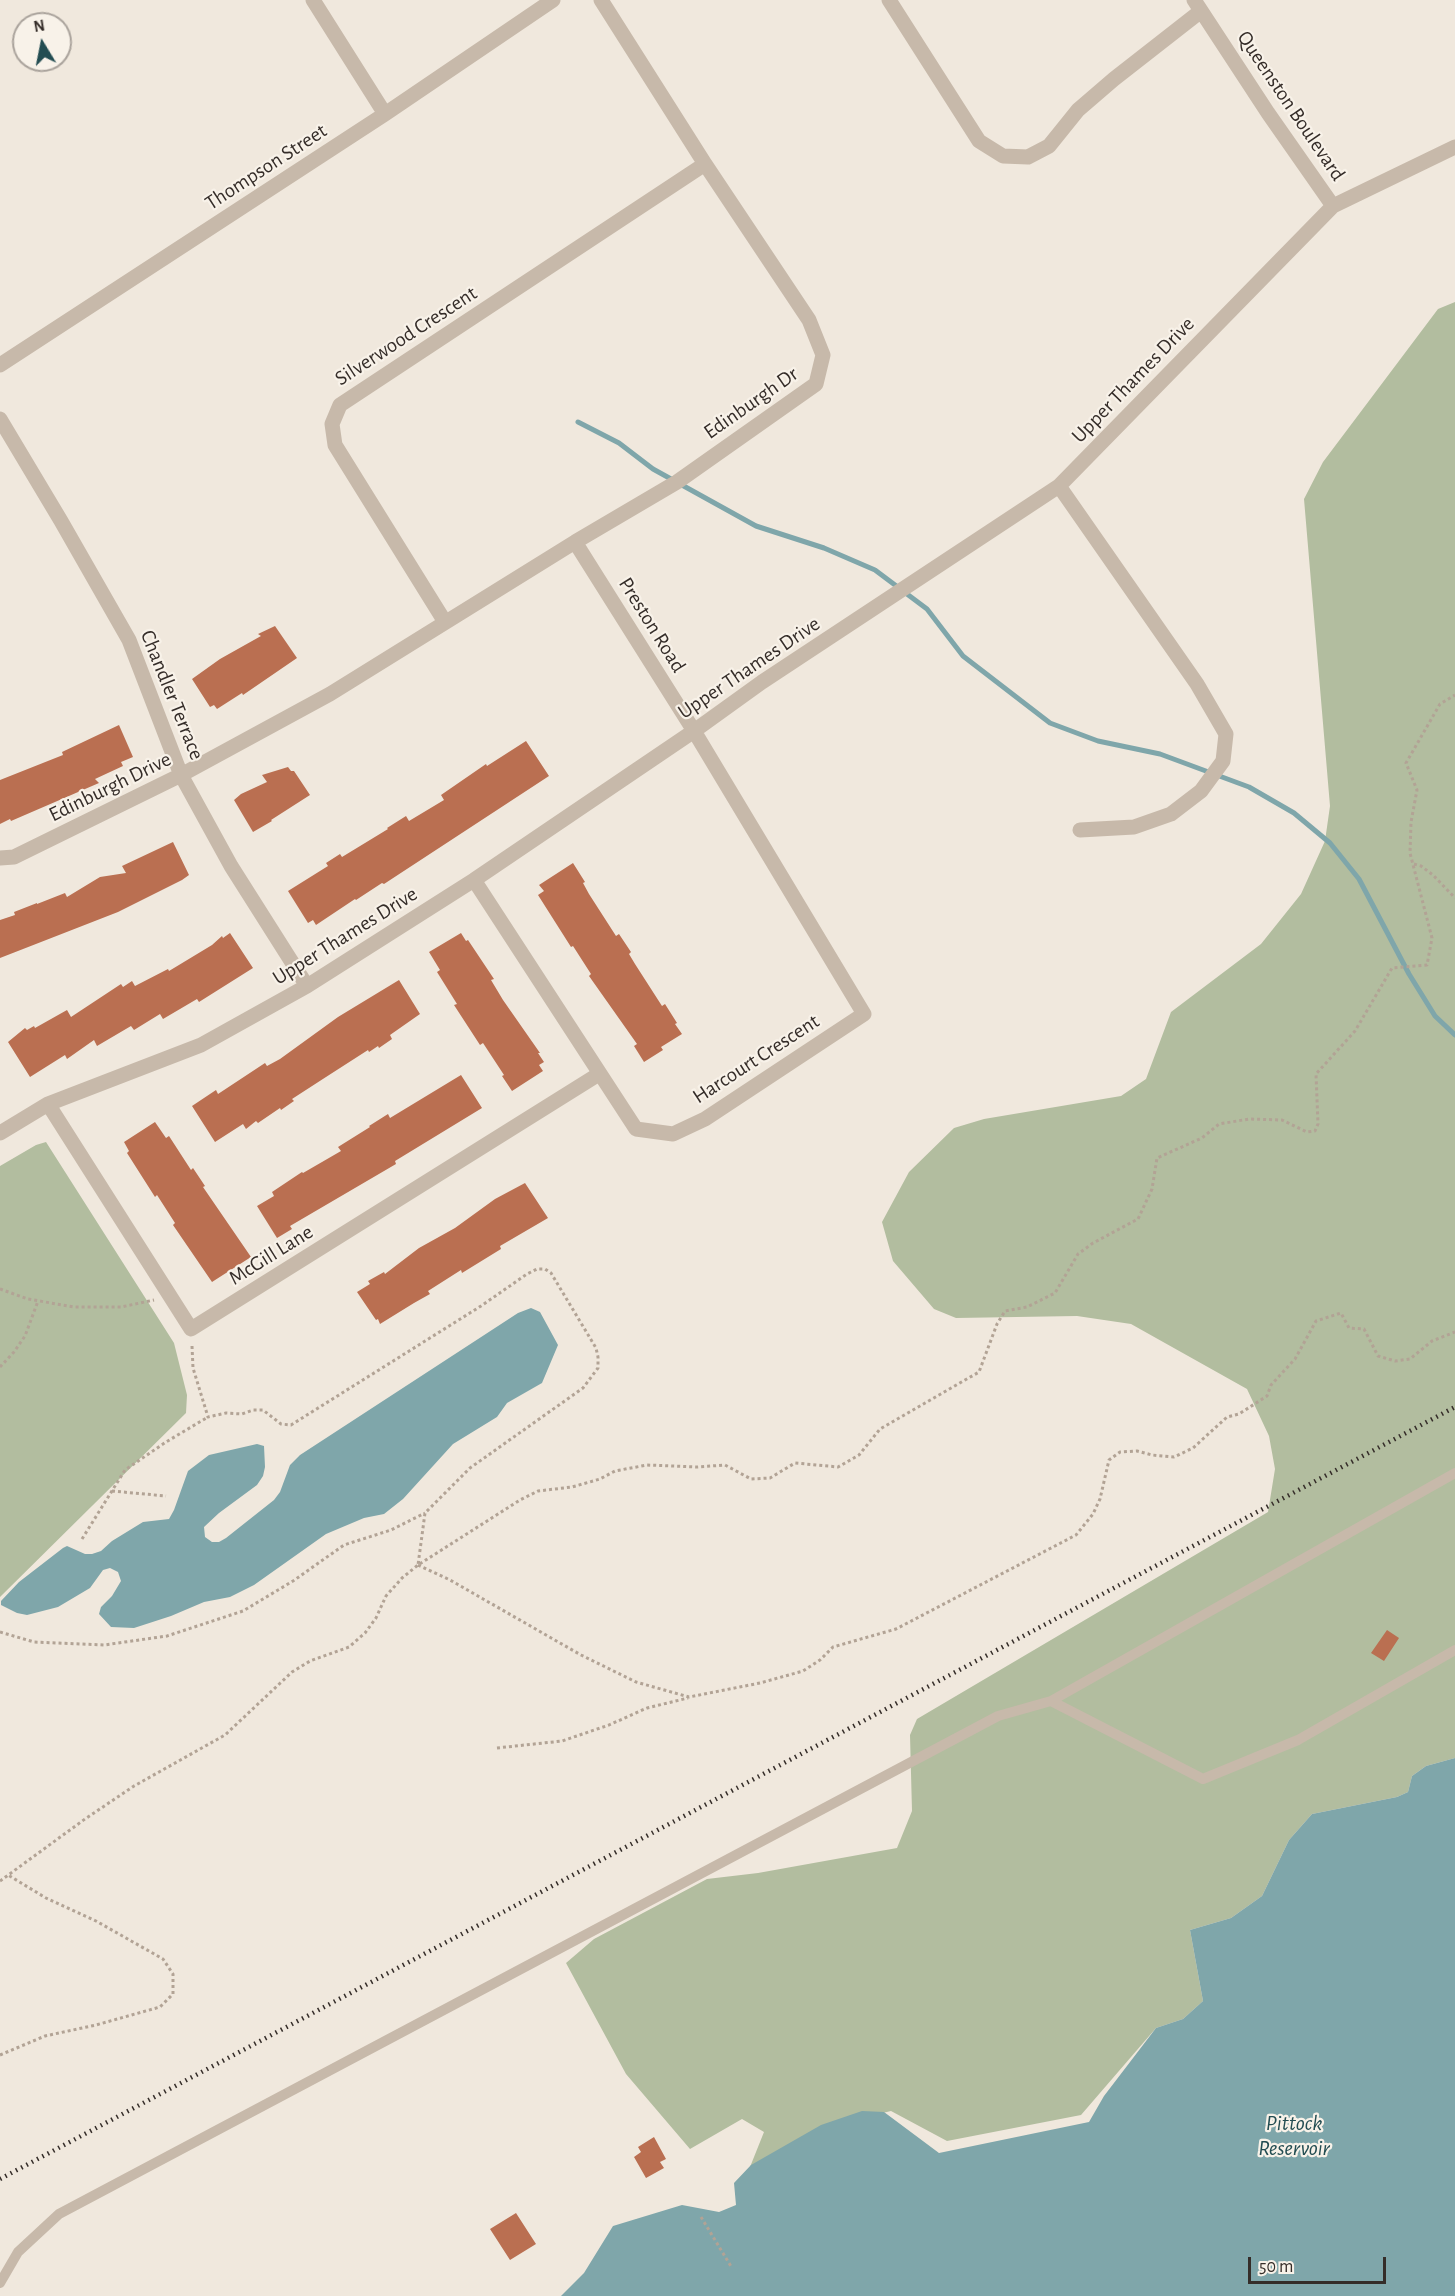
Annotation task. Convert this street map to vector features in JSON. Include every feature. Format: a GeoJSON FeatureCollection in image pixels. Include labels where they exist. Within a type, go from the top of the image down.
{"type":"FeatureCollection","features":[{"type":"Feature","properties":{"kind":"street"},"geometry":{"type":"LineString","coordinates":[[313,0],[385,114]]}},
{"type":"Feature","properties":{"kind":"street","name":"Thompson Street"},"geometry":{"type":"LineString","coordinates":[[0,366],[385,114],[553,0]]}},
{"type":"Feature","properties":{"kind":"street","name":"Edinburgh Dr"},"geometry":{"type":"LineString","coordinates":[[330,694],[575,542],[677,482],[816,384],[823,355],[809,320],[705,164],[601,0]]}},
{"type":"Feature","properties":{"kind":"street"},"geometry":{"type":"LineString","coordinates":[[889,0],[979,141],[1003,156],[1028,157],[1049,146],[1078,110],[1198,6]]}},
{"type":"Feature","properties":{"kind":"street","name":"Queenston Boulevard"},"geometry":{"type":"LineString","coordinates":[[1198,6],[1268,113],[1333,206]]}},
{"type":"Feature","properties":{"kind":"street","name":"Upper Thames Drive"},"geometry":{"type":"LineString","coordinates":[[0,1133],[48,1104],[201,1045],[307,986],[474,880],[694,731],[762,682],[1059,486],[1333,206],[1455,147]]}},
{"type":"Feature","properties":{"kind":"street","name":"Silverwood Crescent"},"geometry":{"type":"LineString","coordinates":[[445,622],[335,446],[332,424],[340,405],[705,164]]}},
{"type":"Feature","properties":{"kind":"street","name":"Chandler Terrace"},"geometry":{"type":"LineString","coordinates":[[0,419],[129,640],[181,775],[231,866],[307,986]]}},
{"type":"Feature","properties":{"kind":"street"},"geometry":{"type":"LineString","coordinates":[[1059,486],[1197,684],[1226,734],[1223,761],[1201,791],[1171,814],[1134,827],[1080,830]]}},
{"type":"Feature","properties":{"kind":"street","name":"Preston Road"},"geometry":{"type":"LineString","coordinates":[[575,542],[694,731]]}},
{"type":"Feature","properties":{"kind":"street","name":"Edinburgh Drive"},"geometry":{"type":"LineString","coordinates":[[0,858],[14,857],[181,775],[330,694]]}},
{"type":"Feature","properties":{"kind":"street","name":"Harcourt Crescent"},"geometry":{"type":"LineString","coordinates":[[474,880],[636,1129],[674,1134],[705,1119],[864,1014],[694,731]]}},
{"type":"Feature","properties":{"kind":"street","name":"McGill Lane"},"geometry":{"type":"LineString","coordinates":[[191,1329],[599,1074]]}},
{"type":"Feature","properties":{"kind":"street"},"geometry":{"type":"LineString","coordinates":[[48,1104],[191,1329]]}},
{"type":"Feature","properties":{"kind":"lane"},"geometry":{"type":"LineString","coordinates":[[0,2283],[18,2252],[59,2214],[998,1716],[1051,1701],[1455,1473]]}},
{"type":"Feature","properties":{"kind":"lane"},"geometry":{"type":"LineString","coordinates":[[1051,1701],[1203,1779],[1298,1740],[1455,1650]]}},
{"type":"Feature","properties":{"kind":"path"},"geometry":{"type":"LineString","coordinates":[[0,1881],[134,1786],[225,1736],[292,1672],[310,1661],[349,1647],[365,1633],[393,1587],[418,1565],[538,1491],[586,1484],[615,1471],[647,1465],[697,1467],[725,1465],[751,1479],[770,1478],[795,1463],[838,1467],[859,1455],[880,1428],[979,1372],[997,1324],[1005,1311],[1026,1307],[1055,1293],[1078,1254],[1093,1243],[1138,1219],[1152,1188],[1157,1158],[1202,1138],[1219,1124],[1249,1119],[1282,1120],[1307,1132],[1315,1131],[1318,1124],[1316,1074],[1355,1031],[1392,968],[1427,965],[1432,939],[1410,853],[1411,822],[1418,790],[1406,763],[1440,704],[1455,695]]}},
{"type":"Feature","properties":{"kind":"path"},"geometry":{"type":"LineString","coordinates":[[1414,864],[1433,875],[1455,898]]}},
{"type":"Feature","properties":{"kind":"path"},"geometry":{"type":"LineString","coordinates":[[0,1632],[34,1642],[104,1645],[167,1636],[243,1611],[293,1581],[344,1545],[391,1530],[425,1513],[454,1482],[479,1461],[583,1388],[598,1368],[596,1348],[551,1273],[545,1269],[537,1269],[291,1425],[281,1424],[263,1410],[208,1417],[125,1470],[82,1539]]}},
{"type":"Feature","properties":{"kind":"path"},"geometry":{"type":"LineString","coordinates":[[0,1289],[38,1301],[98,1308],[145,1303],[170,1295]]}},
{"type":"Feature","properties":{"kind":"path"},"geometry":{"type":"LineString","coordinates":[[0,1367],[25,1336],[38,1301]]}},
{"type":"Feature","properties":{"kind":"path"},"geometry":{"type":"LineString","coordinates":[[497,1748],[562,1741],[609,1725],[647,1708],[803,1671],[834,1647],[896,1629],[1076,1535],[1093,1514],[1100,1499],[1109,1460],[1120,1452],[1137,1451],[1174,1457],[1192,1449],[1227,1417],[1239,1414],[1267,1396],[1271,1385],[1295,1359],[1316,1321],[1341,1313],[1349,1328],[1364,1329],[1378,1356],[1395,1360],[1410,1359],[1432,1341],[1455,1332]]}},
{"type":"Feature","properties":{"kind":"path"},"geometry":{"type":"LineString","coordinates":[[191,1329],[193,1368],[208,1417]]}},
{"type":"Feature","properties":{"kind":"path"},"geometry":{"type":"LineString","coordinates":[[112,1491],[166,1496]]}},
{"type":"Feature","properties":{"kind":"path"},"geometry":{"type":"LineString","coordinates":[[418,1565],[425,1513]]}},
{"type":"Feature","properties":{"kind":"path"},"geometry":{"type":"LineString","coordinates":[[418,1565],[450,1580],[581,1654],[636,1682],[689,1697]]}},
{"type":"Feature","properties":{"kind":"path"},"geometry":{"type":"LineString","coordinates":[[0,2055],[45,2036],[160,2007],[173,1994],[173,1974],[163,1959],[96,1921],[46,1898],[8,1875]]}},
{"type":"Feature","properties":{"kind":"path"},"geometry":{"type":"LineString","coordinates":[[701,2217],[732,2268]]}},
{"type":"Feature","properties":{"kind":"green space"},"geometry":{"type":"Polygon","coordinates":[[[1455,302],[1455,1758],[1426,1766],[1412,1776],[1408,1792],[1397,1797],[1312,1814],[1289,1840],[1262,1896],[1231,1918],[1190,1930],[1203,2001],[1183,2019],[1156,2028],[1081,2115],[947,2141],[891,2111],[853,2120],[744,2182],[764,2132],[742,2119],[690,2149],[626,2074],[566,1963],[594,1939],[707,1879],[758,1873],[897,1848],[912,1811],[910,1735],[917,1719],[1268,1512],[1275,1469],[1269,1436],[1247,1389],[1131,1324],[1077,1316],[956,1318],[934,1309],[893,1261],[882,1222],[909,1172],[954,1128],[984,1119],[1121,1096],[1146,1079],[1171,1012],[1261,944],[1301,894],[1325,841],[1330,806],[1304,499],[1323,462],[1438,309],[1455,302]]]}},
{"type":"Feature","properties":{"kind":"green space"},"geometry":{"type":"Polygon","coordinates":[[[46,1142],[174,1343],[187,1395],[186,1413],[0,1597],[0,1166],[36,1145],[46,1142]]]}},
{"type":"Feature","properties":{"kind":"water"},"geometry":{"type":"Polygon","coordinates":[[[531,1308],[540,1312],[558,1345],[542,1383],[507,1403],[497,1417],[453,1444],[403,1499],[384,1514],[364,1518],[326,1534],[254,1585],[230,1597],[204,1602],[134,1628],[111,1627],[99,1614],[101,1607],[112,1596],[121,1581],[118,1572],[110,1568],[103,1570],[90,1588],[58,1607],[27,1615],[1,1605],[1,1601],[19,1582],[63,1548],[67,1546],[85,1554],[92,1554],[101,1551],[112,1541],[143,1522],[169,1519],[188,1471],[209,1455],[257,1444],[264,1446],[265,1467],[263,1476],[257,1485],[204,1527],[205,1537],[212,1542],[219,1542],[274,1500],[280,1492],[290,1465],[300,1455],[518,1313],[531,1308]]]}},
{"type":"Feature","properties":{"kind":"water","name":"Pittock Reservoir"},"geometry":{"type":"Polygon","coordinates":[[[1455,1758],[1455,2296],[561,2296],[584,2273],[613,2226],[682,2205],[719,2212],[736,2205],[734,2183],[751,2165],[821,2125],[862,2111],[884,2112],[939,2153],[1089,2122],[1104,2096],[1156,2028],[1183,2019],[1203,2001],[1190,1930],[1231,1918],[1262,1896],[1289,1840],[1312,1814],[1397,1797],[1408,1792],[1412,1776],[1426,1766],[1455,1758]]]}},
{"type":"Feature","properties":{"kind":"building"},"geometry":{"type":"Polygon","coordinates":[[[275,626],[297,658],[243,695],[242,693],[217,709],[214,705],[210,707],[192,679],[220,659],[261,636],[258,634],[275,626]]]}},
{"type":"Feature","properties":{"kind":"building"},"geometry":{"type":"Polygon","coordinates":[[[119,725],[133,757],[121,762],[123,766],[95,779],[99,783],[0,824],[0,780],[63,755],[62,752],[119,725]]]}},
{"type":"Feature","properties":{"kind":"building"},"geometry":{"type":"Polygon","coordinates":[[[526,741],[549,776],[384,884],[382,883],[355,899],[316,925],[313,920],[308,923],[288,891],[328,866],[326,863],[340,854],[342,857],[406,816],[409,821],[444,800],[441,795],[486,764],[487,766],[526,741]]]}},
{"type":"Feature","properties":{"kind":"building"},"geometry":{"type":"Polygon","coordinates":[[[288,767],[294,771],[310,795],[253,832],[234,800],[241,794],[267,782],[262,775],[288,767]]]}},
{"type":"Feature","properties":{"kind":"building"},"geometry":{"type":"Polygon","coordinates":[[[173,842],[189,875],[182,880],[118,912],[0,958],[0,920],[15,915],[14,912],[65,893],[67,897],[100,877],[126,873],[122,866],[173,842]]]}},
{"type":"Feature","properties":{"kind":"building"},"geometry":{"type":"Polygon","coordinates":[[[573,863],[585,882],[583,883],[589,894],[616,936],[619,934],[631,952],[629,954],[635,964],[662,1006],[665,1004],[682,1034],[661,1047],[663,1050],[644,1062],[634,1046],[637,1044],[589,976],[591,974],[538,895],[544,891],[539,885],[573,863]]]}},
{"type":"Feature","properties":{"kind":"building"},"geometry":{"type":"Polygon","coordinates":[[[230,933],[253,968],[199,1002],[197,999],[163,1019],[160,1014],[134,1030],[131,1026],[97,1046],[94,1040],[67,1059],[65,1055],[30,1077],[8,1042],[25,1028],[27,1030],[34,1026],[35,1028],[67,1010],[71,1017],[121,984],[123,987],[132,981],[135,986],[168,969],[169,971],[230,933]]]}},
{"type":"Feature","properties":{"kind":"building"},"geometry":{"type":"Polygon","coordinates":[[[461,933],[494,979],[491,980],[544,1062],[539,1065],[543,1071],[512,1091],[483,1043],[480,1045],[454,1005],[457,1004],[437,972],[440,970],[429,952],[461,933]]]}},
{"type":"Feature","properties":{"kind":"building"},"geometry":{"type":"Polygon","coordinates":[[[399,980],[420,1014],[390,1035],[392,1039],[379,1048],[378,1046],[369,1052],[368,1050],[292,1099],[294,1101],[281,1110],[280,1108],[258,1123],[256,1121],[246,1129],[243,1124],[215,1142],[192,1106],[216,1090],[218,1094],[265,1063],[267,1066],[280,1059],[338,1017],[399,980]]]}},
{"type":"Feature","properties":{"kind":"building"},"geometry":{"type":"Polygon","coordinates":[[[461,1075],[482,1108],[395,1161],[396,1164],[290,1226],[292,1229],[277,1238],[257,1206],[274,1196],[272,1192],[302,1172],[341,1151],[338,1147],[388,1114],[390,1118],[461,1075]]]}},
{"type":"Feature","properties":{"kind":"building"},"geometry":{"type":"Polygon","coordinates":[[[155,1122],[166,1138],[169,1136],[191,1170],[193,1168],[205,1186],[203,1187],[251,1257],[212,1282],[173,1225],[175,1223],[157,1195],[155,1197],[127,1153],[129,1151],[124,1142],[155,1122]]]}},
{"type":"Feature","properties":{"kind":"building"},"geometry":{"type":"Polygon","coordinates":[[[525,1183],[548,1218],[500,1246],[501,1249],[462,1273],[461,1270],[428,1291],[430,1294],[380,1324],[378,1319],[376,1320],[357,1292],[370,1284],[368,1281],[384,1272],[385,1274],[419,1248],[455,1228],[495,1199],[525,1183]]]}},
{"type":"Feature","properties":{"kind":"building"},"geometry":{"type":"Polygon","coordinates":[[[1387,1630],[1399,1638],[1384,1661],[1371,1653],[1387,1630]]]}},
{"type":"Feature","properties":{"kind":"building"},"geometry":{"type":"Polygon","coordinates":[[[654,2137],[666,2159],[660,2162],[664,2168],[646,2178],[634,2157],[641,2152],[638,2147],[654,2137]]]}},
{"type":"Feature","properties":{"kind":"building"},"geometry":{"type":"Polygon","coordinates":[[[516,2213],[536,2244],[510,2260],[490,2229],[516,2213]]]}},
{"type":"Feature","properties":{"kind":"waterway"},"geometry":{"type":"LineString","coordinates":[[578,422],[619,443],[653,469],[756,526],[824,548],[875,570],[927,609],[963,656],[1050,723],[1098,741],[1160,754],[1249,787],[1294,813],[1330,843],[1359,879],[1409,974],[1435,1016],[1455,1035]]}},
{"type":"Feature","properties":{"kind":"railway"},"geometry":{"type":"LineString","coordinates":[[0,2179],[1455,1407]]}}]}
